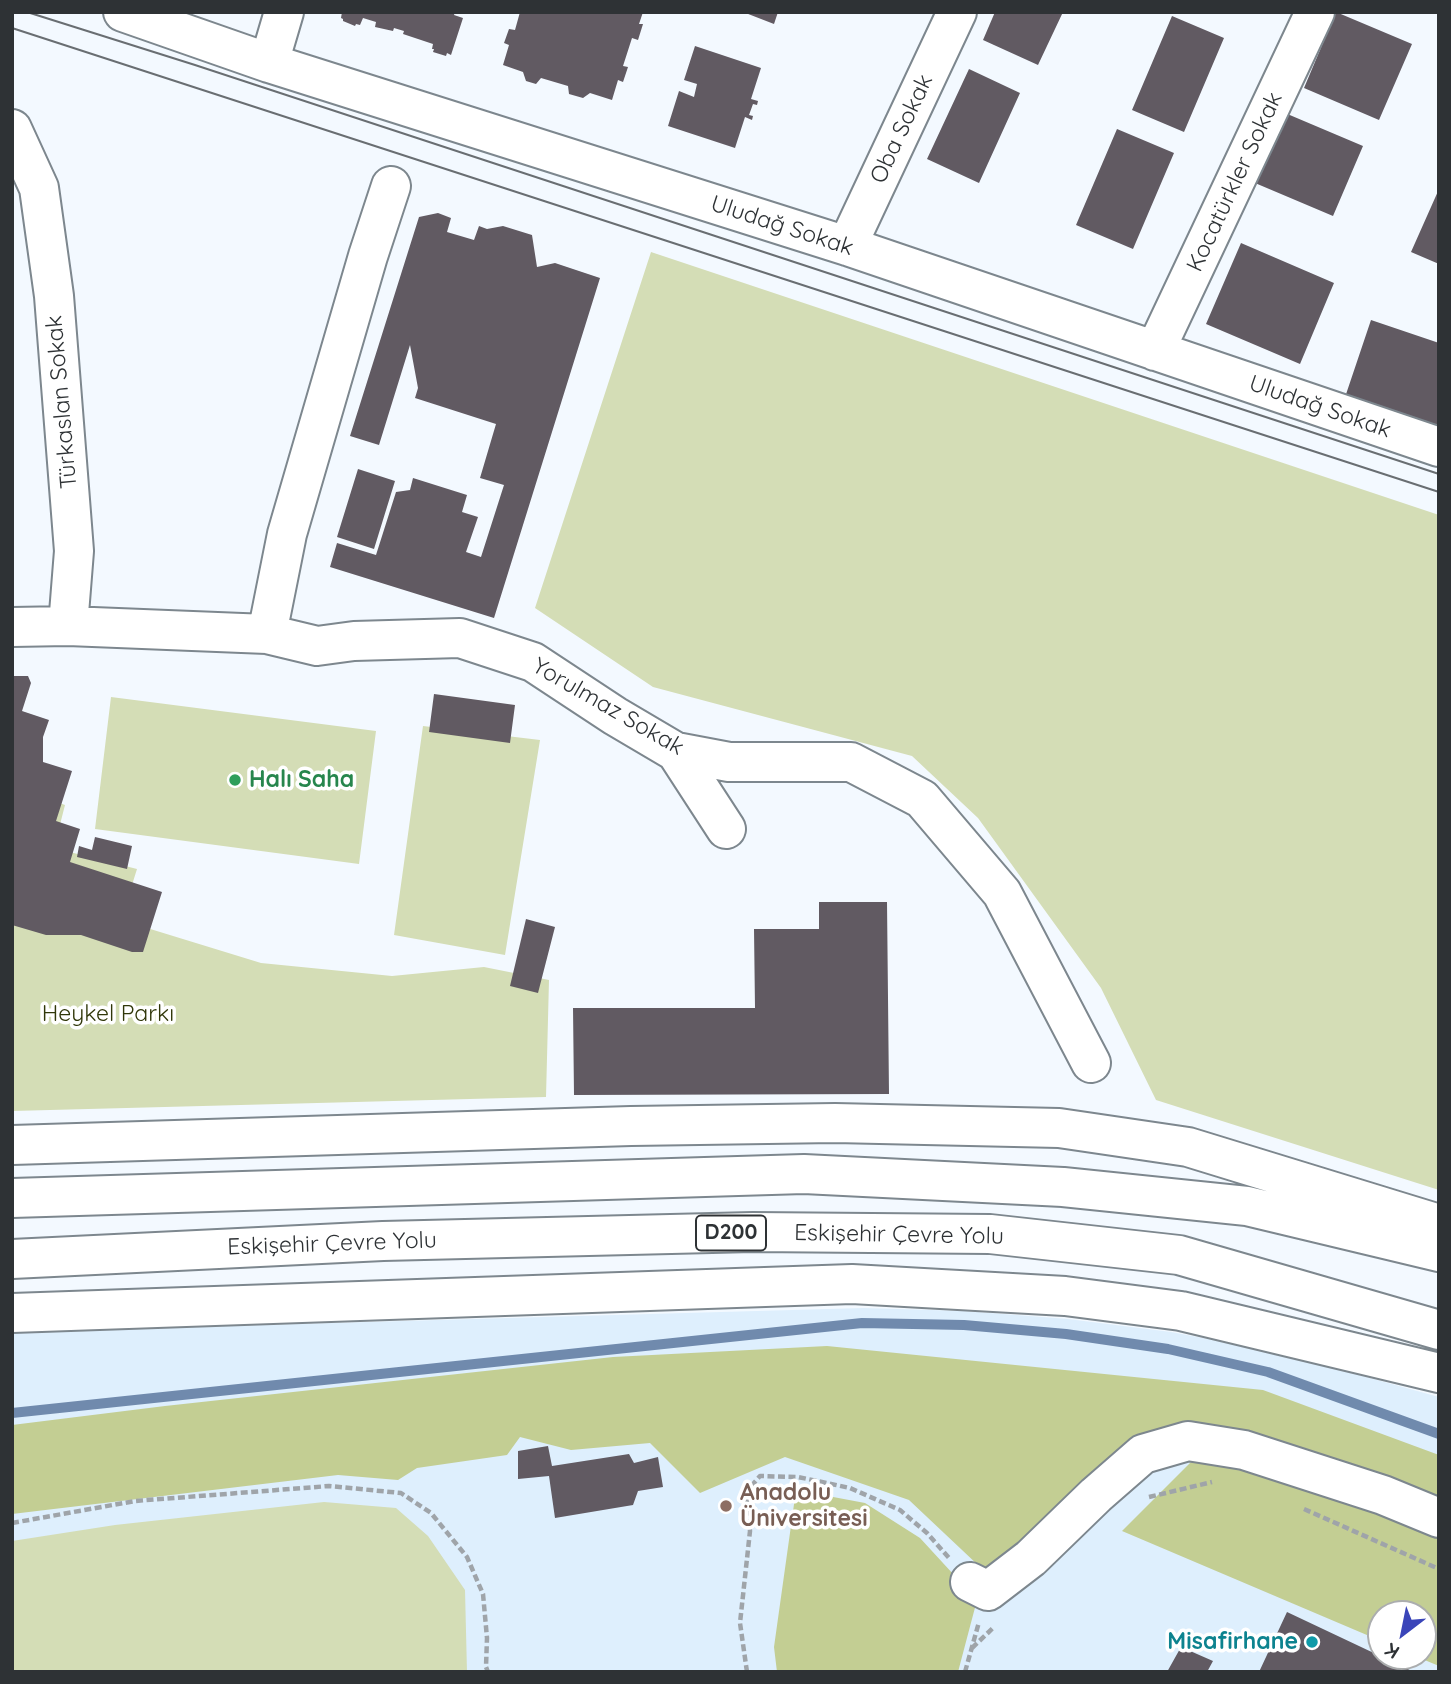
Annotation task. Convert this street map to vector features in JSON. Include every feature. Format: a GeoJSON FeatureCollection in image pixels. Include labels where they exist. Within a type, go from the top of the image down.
{"type":"FeatureCollection","features":[{"type":"Feature","properties":{"kind":"main road","name":"Uludağ Sokak"},"geometry":{"type":"LineString","coordinates":[[123,12],[269,63],[847,246],[1439,447]]}},
{"type":"Feature","properties":{"kind":"main road"},"geometry":{"type":"LineString","coordinates":[[269,63],[284,12]]}},
{"type":"Feature","properties":{"kind":"main road","name":"Oba Sokak"},"geometry":{"type":"LineString","coordinates":[[847,246],[957,12]]}},
{"type":"Feature","properties":{"kind":"main road","name":"Kocatürkler Sokak"},"geometry":{"type":"LineString","coordinates":[[1155,351],[1315,12]]}},
{"type":"Feature","properties":{"kind":"main road","name":"Türkaslan Sokak"},"geometry":{"type":"LineString","coordinates":[[12,129],[39,188],[54,296],[74,551],[68,626]]}},
{"type":"Feature","properties":{"kind":"main road"},"geometry":{"type":"LineString","coordinates":[[267,634],[287,534],[391,186]]}},
{"type":"Feature","properties":{"kind":"main road"},"geometry":{"type":"LineString","coordinates":[[12,627],[68,626]]}},
{"type":"Feature","properties":{"kind":"main road","name":"Yorulmaz Sokak"},"geometry":{"type":"LineString","coordinates":[[68,626],[267,634],[317,646],[354,641],[460,638],[533,662],[676,752],[729,762],[850,762],[922,799],[1002,893],[1091,1063]]}},
{"type":"Feature","properties":{"kind":"main road"},"geometry":{"type":"LineString","coordinates":[[676,752],[726,829]]}},
{"type":"Feature","properties":{"kind":"main road"},"geometry":{"type":"LineString","coordinates":[[12,1145],[631,1126],[835,1123],[1059,1128],[1188,1147],[1439,1224]]}},
{"type":"Feature","properties":{"kind":"main road"},"geometry":{"type":"LineString","coordinates":[[12,1198],[804,1174],[1063,1188],[1247,1206],[1439,1252]]}},
{"type":"Feature","properties":{"kind":"main road","name":"Eskişehir Çevre Yolu"},"geometry":{"type":"LineString","coordinates":[[12,1259],[370,1241],[753,1232],[990,1234],[1179,1255],[1439,1331]]}},
{"type":"Feature","properties":{"kind":"main road"},"geometry":{"type":"LineString","coordinates":[[12,1312],[852,1284],[1065,1296],[1181,1311],[1439,1373]]}},
{"type":"Feature","properties":{"kind":"main road"},"geometry":{"type":"LineString","coordinates":[[986,1597],[1031,1559],[1096,1495],[1143,1454],[1188,1441],[1244,1450],[1383,1496],[1439,1518]]}},
{"type":"Feature","properties":{"kind":"path"},"geometry":{"type":"LineString","coordinates":[[747,1672],[740,1623],[750,1531],[746,1492],[760,1476],[798,1477],[850,1488],[900,1510],[927,1533],[986,1597]]}},
{"type":"Feature","properties":{"kind":"path"},"geometry":{"type":"LineString","coordinates":[[1146,1498],[1220,1480]]}},
{"type":"Feature","properties":{"kind":"path"},"geometry":{"type":"LineString","coordinates":[[12,1523],[135,1501],[329,1486],[401,1493],[431,1513],[467,1557],[483,1594],[488,1672]]}},
{"type":"Feature","properties":{"kind":"path"},"geometry":{"type":"LineString","coordinates":[[1293,1504],[1439,1569]]}},
{"type":"Feature","properties":{"kind":"path"},"geometry":{"type":"LineString","coordinates":[[972,1648],[986,1597]]}},
{"type":"Feature","properties":{"kind":"path"},"geometry":{"type":"LineString","coordinates":[[965,1672],[986,1597]]}},
{"type":"Feature","properties":{"kind":"shaded area","name":"Anadolu Üniversitesi"},"geometry":{"type":"Polygon","coordinates":[[[863,1308],[965,1311],[1068,1319],[1171,1332],[1272,1351],[1439,1397],[1439,1672],[12,1672],[12,1332],[863,1308]]]}},
{"type":"Feature","properties":{"kind":"green space"},"geometry":{"type":"Polygon","coordinates":[[[651,252],[1439,515],[1439,1190],[1156,1100],[1101,988],[978,818],[912,756],[653,687],[535,608],[651,252]]]}},
{"type":"Feature","properties":{"kind":"green space","name":"Halı Saha"},"geometry":{"type":"Polygon","coordinates":[[[111,697],[376,731],[359,864],[95,829],[111,697]]]}},
{"type":"Feature","properties":{"kind":"green space","name":"Halı Saha"},"geometry":{"type":"Polygon","coordinates":[[[423,726],[540,740],[505,955],[394,935],[423,726]]]}},
{"type":"Feature","properties":{"kind":"green space","name":"Heykel Parkı"},"geometry":{"type":"Polygon","coordinates":[[[12,786],[65,805],[54,848],[137,869],[121,920],[261,963],[392,976],[484,967],[549,980],[546,1097],[12,1111],[12,786]]]}},
{"type":"Feature","properties":{"kind":"green space"},"geometry":{"type":"Polygon","coordinates":[[[827,1346],[1263,1390],[1439,1455],[1439,1666],[1437,1600],[1367,1600],[1367,1635],[1122,1531],[1220,1433],[1182,1432],[991,1572],[979,1566],[909,1500],[785,1457],[700,1493],[650,1443],[571,1450],[520,1437],[507,1455],[417,1468],[398,1480],[338,1475],[12,1514],[12,1425],[613,1357],[827,1346]]]}},
{"type":"Feature","properties":{"kind":"green space"},"geometry":{"type":"Polygon","coordinates":[[[796,1490],[865,1503],[920,1538],[977,1600],[958,1672],[777,1672],[774,1647],[796,1490]]]}},
{"type":"Feature","properties":{"kind":"green space"},"geometry":{"type":"Polygon","coordinates":[[[324,1502],[396,1508],[428,1536],[465,1590],[467,1672],[12,1672],[12,1541],[115,1525],[324,1502]]]}},
{"type":"Feature","properties":{"kind":"building"},"geometry":{"type":"Polygon","coordinates":[[[342,12],[455,12],[454,15],[463,18],[451,55],[447,53],[446,56],[433,52],[433,44],[403,34],[404,31],[375,27],[376,22],[363,18],[360,25],[355,26],[343,21],[342,12]]]}},
{"type":"Feature","properties":{"kind":"building"},"geometry":{"type":"Polygon","coordinates":[[[520,12],[643,12],[639,24],[643,24],[638,40],[632,38],[623,66],[628,67],[623,82],[618,80],[612,100],[590,93],[583,98],[569,94],[568,86],[541,78],[536,84],[526,81],[523,72],[503,65],[509,45],[504,43],[509,29],[515,30],[520,12]]]}},
{"type":"Feature","properties":{"kind":"building"},"geometry":{"type":"Polygon","coordinates":[[[743,12],[778,12],[774,24],[743,12]]]}},
{"type":"Feature","properties":{"kind":"building"},"geometry":{"type":"Polygon","coordinates":[[[995,12],[1063,12],[1038,65],[983,40],[995,12]]]}},
{"type":"Feature","properties":{"kind":"building"},"geometry":{"type":"Polygon","coordinates":[[[1336,12],[1412,44],[1379,120],[1304,88],[1336,12]]]}},
{"type":"Feature","properties":{"kind":"building"},"geometry":{"type":"Polygon","coordinates":[[[1172,16],[1224,38],[1184,132],[1132,110],[1172,16]]]}},
{"type":"Feature","properties":{"kind":"building"},"geometry":{"type":"Polygon","coordinates":[[[695,46],[761,68],[751,99],[758,101],[757,105],[753,104],[749,115],[753,116],[752,120],[745,117],[735,148],[668,126],[679,91],[694,97],[697,84],[684,80],[695,46]]]}},
{"type":"Feature","properties":{"kind":"building"},"geometry":{"type":"Polygon","coordinates":[[[969,69],[1020,93],[979,183],[927,159],[969,69]]]}},
{"type":"Feature","properties":{"kind":"building"},"geometry":{"type":"Polygon","coordinates":[[[1285,113],[1363,146],[1333,216],[1255,183],[1285,113]]]}},
{"type":"Feature","properties":{"kind":"building"},"geometry":{"type":"Polygon","coordinates":[[[1117,129],[1174,153],[1133,249],[1076,225],[1117,129]]]}},
{"type":"Feature","properties":{"kind":"building"},"geometry":{"type":"Polygon","coordinates":[[[1439,189],[1439,264],[1411,252],[1439,189]]]}},
{"type":"Feature","properties":{"kind":"building"},"geometry":{"type":"Polygon","coordinates":[[[438,213],[451,218],[447,232],[474,240],[479,226],[487,229],[503,226],[532,235],[537,267],[555,263],[600,278],[494,618],[330,567],[337,543],[376,555],[396,492],[410,490],[413,478],[467,495],[462,512],[478,517],[466,552],[481,557],[504,485],[480,478],[496,424],[415,398],[418,388],[410,345],[379,445],[350,436],[419,217],[438,213]]]}},
{"type":"Feature","properties":{"kind":"building"},"geometry":{"type":"Polygon","coordinates":[[[1241,243],[1334,283],[1300,364],[1206,324],[1241,243]]]}},
{"type":"Feature","properties":{"kind":"building"},"geometry":{"type":"Polygon","coordinates":[[[1371,320],[1439,343],[1439,456],[1337,421],[1371,320]]]}},
{"type":"Feature","properties":{"kind":"building"},"geometry":{"type":"Polygon","coordinates":[[[358,469],[395,481],[374,549],[337,537],[358,469]]]}},
{"type":"Feature","properties":{"kind":"building"},"geometry":{"type":"Polygon","coordinates":[[[12,676],[28,676],[31,683],[22,711],[49,720],[43,737],[43,762],[72,771],[56,821],[80,829],[70,862],[162,892],[143,952],[132,952],[81,935],[46,935],[12,925],[12,676]]]}},
{"type":"Feature","properties":{"kind":"building"},"geometry":{"type":"Polygon","coordinates":[[[434,694],[515,705],[510,743],[429,732],[434,694]]]}},
{"type":"Feature","properties":{"kind":"building"},"geometry":{"type":"Polygon","coordinates":[[[95,837],[132,846],[127,869],[77,857],[79,846],[92,850],[95,837]]]}},
{"type":"Feature","properties":{"kind":"building"},"geometry":{"type":"Polygon","coordinates":[[[819,902],[887,902],[889,1094],[574,1095],[573,1008],[755,1008],[754,929],[819,929],[819,902]]]}},
{"type":"Feature","properties":{"kind":"building"},"geometry":{"type":"Polygon","coordinates":[[[526,919],[555,927],[538,993],[510,986],[526,919]]]}},
{"type":"Feature","properties":{"kind":"building"},"geometry":{"type":"Polygon","coordinates":[[[548,1446],[552,1466],[629,1454],[634,1463],[658,1457],[663,1487],[638,1491],[633,1505],[555,1518],[549,1476],[518,1479],[518,1451],[548,1446]]]}},
{"type":"Feature","properties":{"kind":"building","name":"Misafirhane"},"geometry":{"type":"Polygon","coordinates":[[[1287,1612],[1367,1650],[1367,1670],[1414,1672],[1259,1672],[1287,1612]]]}},
{"type":"Feature","properties":{"kind":"building"},"geometry":{"type":"Polygon","coordinates":[[[1181,1647],[1213,1661],[1207,1672],[1167,1672],[1181,1647]]]}},
{"type":"Feature","properties":{"kind":"waterway"},"geometry":{"type":"LineString","coordinates":[[12,1413],[862,1323],[964,1325],[1066,1334],[1168,1349],[1268,1372],[1439,1434]]}},
{"type":"Feature","properties":{"kind":"tram line"},"geometry":{"type":"LineString","coordinates":[[27,12],[1439,474]]}},
{"type":"Feature","properties":{"kind":"tram line"},"geometry":{"type":"LineString","coordinates":[[12,28],[1439,492]]}},
{"type":"Feature","properties":{"kind":"place","name":"Halı Saha"},"geometry":{"type":"Point","coordinates":[235,780]}},
{"type":"Feature","properties":{"kind":"place","name":"Anadolu Üniversitesi"},"geometry":{"type":"Point","coordinates":[726,1506]}},
{"type":"Feature","properties":{"kind":"place","name":"Misafirhane"},"geometry":{"type":"Point","coordinates":[1312,1642]}}]}
